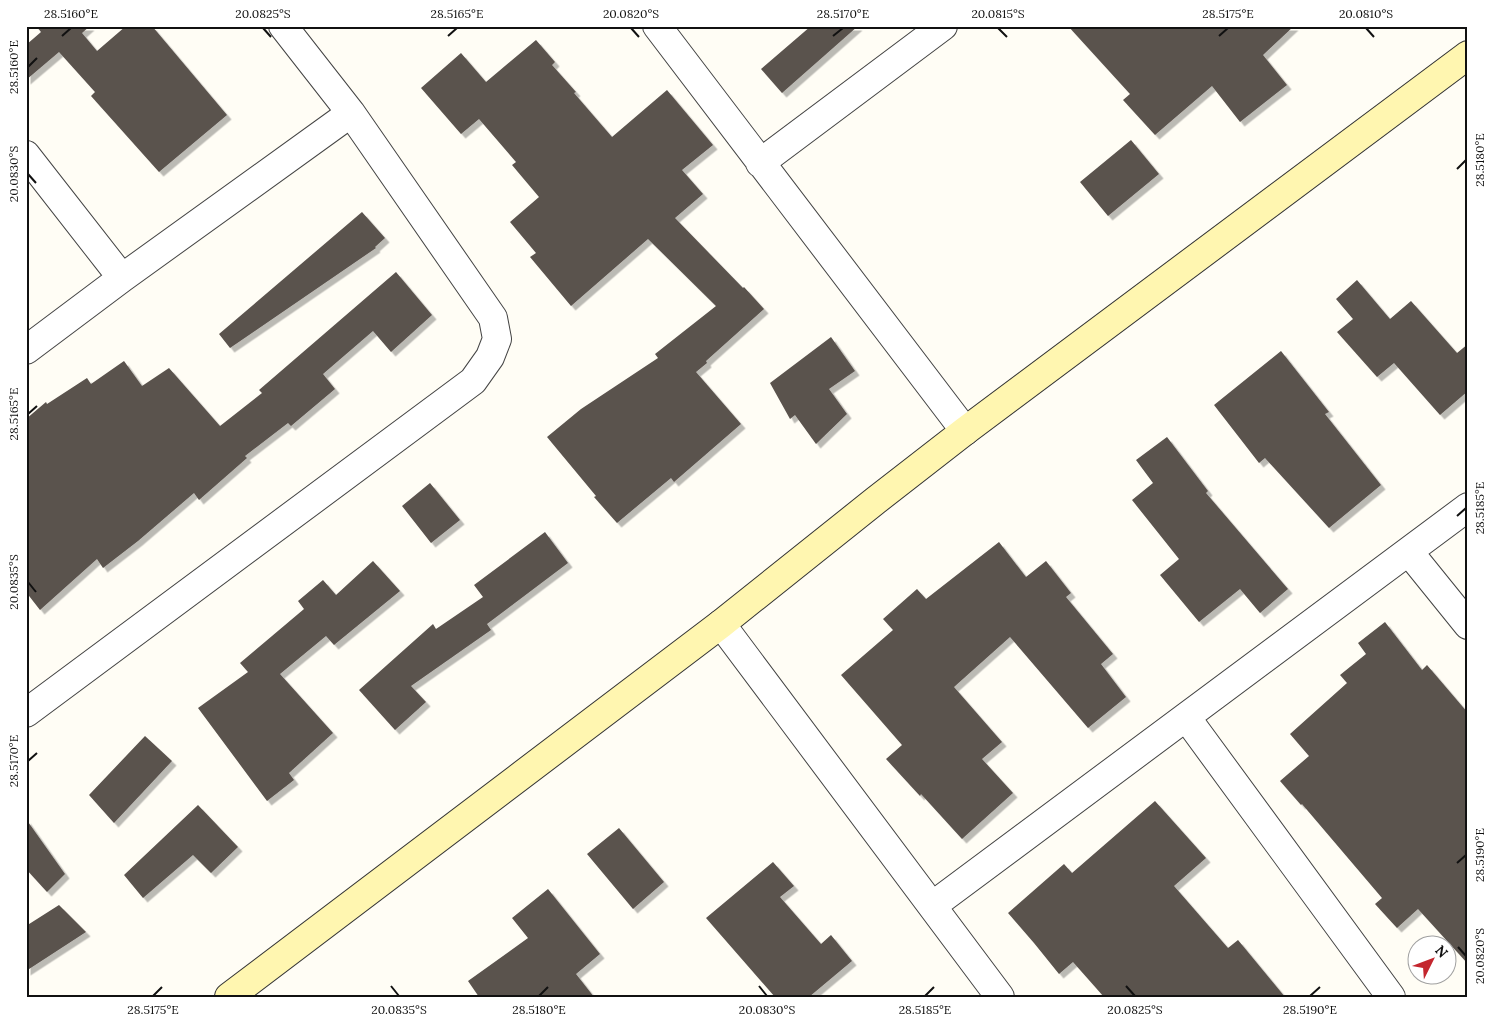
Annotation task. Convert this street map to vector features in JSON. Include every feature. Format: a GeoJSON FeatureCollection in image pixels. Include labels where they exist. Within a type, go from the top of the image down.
{"type":"FeatureCollection","features":[{"type":"Feature","properties":{"kind":"street"},"geometry":{"type":"LineString","coordinates":[[26,713],[473,381],[490,356],[497,339],[493,318],[351,113],[283,26]]}},
{"type":"Feature","properties":{"kind":"street"},"geometry":{"type":"LineString","coordinates":[[657,26],[965,431]]}},
{"type":"Feature","properties":{"kind":"street"},"geometry":{"type":"LineString","coordinates":[[760,163],[943,26]]}},
{"type":"Feature","properties":{"kind":"street"},"geometry":{"type":"LineString","coordinates":[[229,997],[721,624],[965,431],[1468,55]]}},
{"type":"Feature","properties":{"kind":"street"},"geometry":{"type":"LineString","coordinates":[[26,350],[122,278],[351,113]]}},
{"type":"Feature","properties":{"kind":"street"},"geometry":{"type":"LineString","coordinates":[[26,155],[122,278]]}},
{"type":"Feature","properties":{"kind":"street"},"geometry":{"type":"LineString","coordinates":[[932,906],[1468,507]]}},
{"type":"Feature","properties":{"kind":"street"},"geometry":{"type":"LineString","coordinates":[[1409,552],[1468,625]]}},
{"type":"Feature","properties":{"kind":"street"},"geometry":{"type":"LineString","coordinates":[[721,624],[1000,997]]}},
{"type":"Feature","properties":{"kind":"street"},"geometry":{"type":"LineString","coordinates":[[1186,717],[1391,997]]}},
{"type":"Feature","properties":{"kind":"building"},"geometry":{"type":"Polygon","coordinates":[[[36,26],[90,26],[82,33],[97,51],[126,26],[152,26],[227,115],[159,172],[91,96],[95,92],[59,52],[26,80],[26,45],[41,32],[36,26]]]}},
{"type":"Feature","properties":{"kind":"building"},"geometry":{"type":"Polygon","coordinates":[[[811,26],[858,26],[782,93],[761,69],[811,26]]]}},
{"type":"Feature","properties":{"kind":"building"},"geometry":{"type":"Polygon","coordinates":[[[1068,26],[1294,26],[1263,55],[1287,85],[1240,122],[1212,86],[1155,135],[1123,100],[1130,94],[1068,26]]]}},
{"type":"Feature","properties":{"kind":"building"},"geometry":{"type":"Polygon","coordinates":[[[536,40],[555,62],[552,65],[612,137],[667,90],[713,145],[682,170],[703,194],[675,218],[764,309],[696,372],[741,424],[674,482],[671,478],[617,523],[547,437],[581,409],[658,358],[655,354],[716,306],[648,239],[571,306],[530,257],[536,253],[510,222],[539,197],[512,165],[516,162],[479,119],[461,134],[421,88],[461,53],[486,82],[536,40]]]}},
{"type":"Feature","properties":{"kind":"building"},"geometry":{"type":"Polygon","coordinates":[[[1131,140],[1159,174],[1108,216],[1080,182],[1131,140]]]}},
{"type":"Feature","properties":{"kind":"building"},"geometry":{"type":"Polygon","coordinates":[[[362,212],[385,238],[376,248],[230,348],[219,334],[362,212]]]}},
{"type":"Feature","properties":{"kind":"building"},"geometry":{"type":"Polygon","coordinates":[[[396,272],[432,315],[391,352],[373,331],[323,374],[335,389],[291,426],[288,423],[245,456],[247,458],[199,500],[194,493],[103,568],[97,559],[40,610],[26,592],[26,419],[46,402],[47,404],[87,378],[91,384],[124,361],[142,386],[169,368],[220,426],[262,393],[259,390],[396,272]]]}},
{"type":"Feature","properties":{"kind":"building"},"geometry":{"type":"Polygon","coordinates":[[[1357,280],[1390,319],[1411,301],[1457,353],[1468,344],[1468,391],[1440,415],[1394,363],[1377,377],[1337,332],[1353,319],[1336,299],[1357,280]]]}},
{"type":"Feature","properties":{"kind":"building"},"geometry":{"type":"Polygon","coordinates":[[[831,337],[855,371],[829,389],[847,414],[816,444],[795,415],[790,419],[770,383],[831,337]]]}},
{"type":"Feature","properties":{"kind":"building"},"geometry":{"type":"Polygon","coordinates":[[[1281,351],[1329,412],[1325,414],[1381,485],[1329,528],[1265,458],[1259,463],[1214,405],[1281,351]]]}},
{"type":"Feature","properties":{"kind":"building"},"geometry":{"type":"Polygon","coordinates":[[[1167,437],[1208,491],[1206,493],[1288,589],[1260,613],[1240,589],[1199,622],[1160,575],[1179,559],[1132,500],[1153,483],[1136,460],[1167,437]]]}},
{"type":"Feature","properties":{"kind":"building"},"geometry":{"type":"Polygon","coordinates":[[[430,483],[460,520],[431,543],[402,506],[430,483]]]}},
{"type":"Feature","properties":{"kind":"building"},"geometry":{"type":"Polygon","coordinates":[[[545,532],[568,563],[487,624],[491,630],[411,686],[426,702],[395,730],[359,690],[433,624],[436,629],[483,597],[474,585],[545,532]]]}},
{"type":"Feature","properties":{"kind":"building"},"geometry":{"type":"Polygon","coordinates":[[[999,542],[1026,577],[1046,561],[1071,593],[1066,597],[1113,654],[1101,664],[1126,697],[1088,728],[1010,637],[954,687],[1002,742],[982,759],[1013,793],[962,839],[886,759],[902,745],[841,675],[893,630],[883,619],[917,589],[926,599],[999,542]]]}},
{"type":"Feature","properties":{"kind":"building"},"geometry":{"type":"Polygon","coordinates":[[[373,561],[400,591],[334,645],[326,636],[280,674],[333,733],[289,773],[294,780],[267,801],[198,708],[248,672],[240,663],[304,609],[298,601],[323,580],[336,595],[373,561]]]}},
{"type":"Feature","properties":{"kind":"building"},"geometry":{"type":"Polygon","coordinates":[[[1385,622],[1422,670],[1427,665],[1468,713],[1468,964],[1456,951],[1456,936],[1443,936],[1418,909],[1397,928],[1375,904],[1382,898],[1280,781],[1309,756],[1290,734],[1347,683],[1340,675],[1366,654],[1358,643],[1385,622]]]}},
{"type":"Feature","properties":{"kind":"building"},"geometry":{"type":"Polygon","coordinates":[[[145,736],[172,761],[114,823],[89,795],[145,736]]]}},
{"type":"Feature","properties":{"kind":"building"},"geometry":{"type":"Polygon","coordinates":[[[1155,801],[1206,858],[1174,886],[1228,948],[1238,940],[1285,997],[1104,997],[1073,962],[1059,974],[1008,913],[1064,864],[1072,873],[1155,801]]]}},
{"type":"Feature","properties":{"kind":"building"},"geometry":{"type":"Polygon","coordinates":[[[198,805],[238,847],[211,873],[193,855],[143,898],[124,875],[198,805]]]}},
{"type":"Feature","properties":{"kind":"building"},"geometry":{"type":"Polygon","coordinates":[[[26,819],[65,874],[47,892],[26,869],[26,819]]]}},
{"type":"Feature","properties":{"kind":"building"},"geometry":{"type":"Polygon","coordinates":[[[619,828],[664,882],[633,909],[587,854],[619,828]]]}},
{"type":"Feature","properties":{"kind":"building"},"geometry":{"type":"Polygon","coordinates":[[[773,862],[794,886],[780,897],[821,944],[831,935],[852,961],[809,997],[775,997],[706,918],[773,862]]]}},
{"type":"Feature","properties":{"kind":"building"},"geometry":{"type":"Polygon","coordinates":[[[548,889],[600,954],[576,974],[594,997],[479,997],[468,981],[528,938],[512,918],[548,889]]]}},
{"type":"Feature","properties":{"kind":"building"},"geometry":{"type":"Polygon","coordinates":[[[59,905],[86,932],[26,971],[26,926],[59,905]]]}}]}
